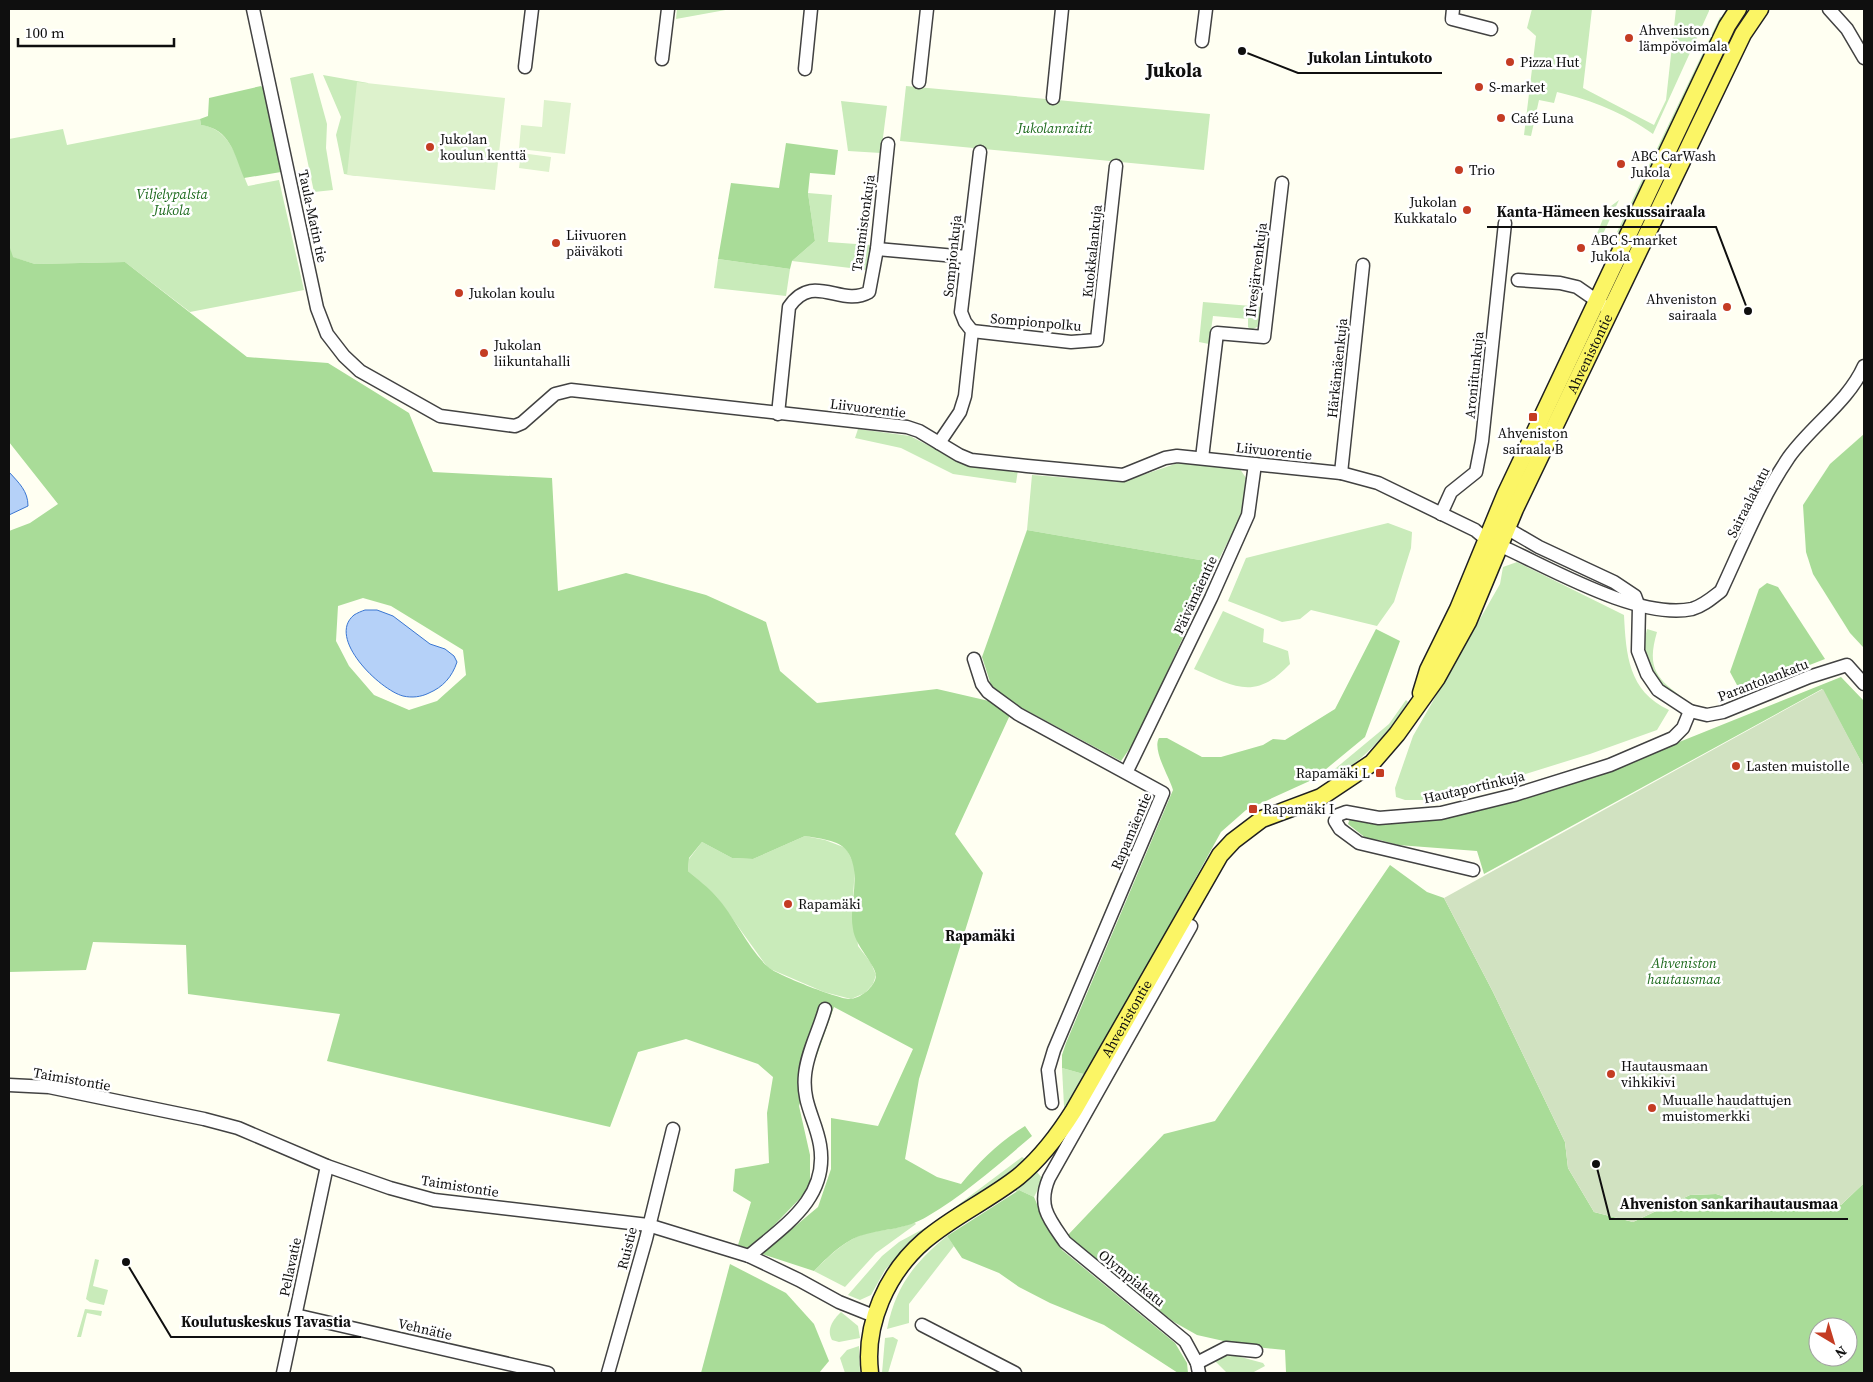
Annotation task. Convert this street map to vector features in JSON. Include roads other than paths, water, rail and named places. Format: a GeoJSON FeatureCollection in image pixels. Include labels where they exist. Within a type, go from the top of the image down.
{"type":"FeatureCollection","features":[{"type":"Feature","properties":{"kind":"main road","name":"Ahvenistontie"},"geometry":{"type":"LineString","coordinates":[[1501,526],[1597,302],[1727,26],[1738,9]]}},
{"type":"Feature","properties":{"kind":"main road","name":"Ahvenistontie"},"geometry":{"type":"LineString","coordinates":[[870,1369],[874,1316],[893,1277],[924,1242],[1019,1176],[1052,1143],[1079,1101],[1220,855],[1233,841],[1262,820],[1321,797],[1372,763],[1397,734],[1437,678],[1468,622],[1488,539],[1501,526],[1612,309],[1743,34],[1760,9]]}},
{"type":"Feature","properties":{"kind":"street","name":"Taula-Matin tie"},"geometry":{"type":"LineString","coordinates":[[253,9],[321,318],[327,334],[344,356],[360,371],[401,394]]}},
{"type":"Feature","properties":{"kind":"street"},"geometry":{"type":"LineString","coordinates":[[525,67],[532,9]]}},
{"type":"Feature","properties":{"kind":"street"},"geometry":{"type":"LineString","coordinates":[[662,59],[668,9]]}},
{"type":"Feature","properties":{"kind":"street"},"geometry":{"type":"LineString","coordinates":[[806,69],[811,9]]}},
{"type":"Feature","properties":{"kind":"street"},"geometry":{"type":"LineString","coordinates":[[919,82],[927,9]]}},
{"type":"Feature","properties":{"kind":"street"},"geometry":{"type":"LineString","coordinates":[[1053,98],[1062,9]]}},
{"type":"Feature","properties":{"kind":"street"},"geometry":{"type":"LineString","coordinates":[[1202,41],[1206,9]]}},
{"type":"Feature","properties":{"kind":"street"},"geometry":{"type":"LineString","coordinates":[[1453,9],[1452,19],[1491,29]]}},
{"type":"Feature","properties":{"kind":"street"},"geometry":{"type":"LineString","coordinates":[[1829,9],[1847,29],[1864,58]]}},
{"type":"Feature","properties":{"kind":"street","name":"Tammistonkuja"},"geometry":{"type":"LineString","coordinates":[[778,414],[790,307],[797,296],[809,290],[861,296],[869,292],[877,248],[888,144]]}},
{"type":"Feature","properties":{"kind":"street","name":"Sompionkuja"},"geometry":{"type":"LineString","coordinates":[[939,443],[960,412],[965,396],[972,331],[965,322],[962,312],[980,152]]}},
{"type":"Feature","properties":{"kind":"street","name":"Kuokkalankuja"},"geometry":{"type":"LineString","coordinates":[[1097,340],[1116,166]]}},
{"type":"Feature","properties":{"kind":"street","name":"Ilvesjärvenkuja"},"geometry":{"type":"LineString","coordinates":[[1202,458],[1217,333],[1264,337],[1282,182]]}},
{"type":"Feature","properties":{"kind":"street","name":"Aroniitunkuja"},"geometry":{"type":"LineString","coordinates":[[1441,514],[1451,492],[1476,472],[1482,440],[1505,223]]}},
{"type":"Feature","properties":{"kind":"street"},"geometry":{"type":"LineString","coordinates":[[877,248],[967,257]]}},
{"type":"Feature","properties":{"kind":"street","name":"Härkämäenkuja"},"geometry":{"type":"LineString","coordinates":[[1341,473],[1363,265]]}},
{"type":"Feature","properties":{"kind":"street"},"geometry":{"type":"LineString","coordinates":[[1518,280],[1560,283],[1578,287],[1597,302],[1612,309]]}},
{"type":"Feature","properties":{"kind":"street","name":"Sompionpolku"},"geometry":{"type":"LineString","coordinates":[[972,331],[1071,342],[1097,340]]}},
{"type":"Feature","properties":{"kind":"street","name":"Sairaalakatu"},"geometry":{"type":"LineString","coordinates":[[1488,539],[1606,594],[1639,607],[1691,609],[1708,602],[1720,591],[1776,477],[1810,432],[1856,384],[1864,366]]}},
{"type":"Feature","properties":{"kind":"street","name":"Liivuorentie"},"geometry":{"type":"LineString","coordinates":[[401,394],[440,416],[501,425],[514,426],[522,423],[555,394],[570,390],[907,427],[939,443],[959,456],[970,460],[1117,475],[1129,473],[1171,456],[1341,473],[1378,483],[1488,539]]}},
{"type":"Feature","properties":{"kind":"street","name":"Päivämäentie"},"geometry":{"type":"LineString","coordinates":[[1127,771],[1248,515],[1255,464]]}},
{"type":"Feature","properties":{"kind":"street"},"geometry":{"type":"LineString","coordinates":[[1501,526],[1539,547],[1624,588],[1635,596],[1639,607],[1638,652],[1647,674],[1658,690],[1690,711]]}},
{"type":"Feature","properties":{"kind":"street","name":"Rapamäentie"},"geometry":{"type":"LineString","coordinates":[[974,659],[982,684],[988,692],[1018,714],[1127,771],[1163,793],[1054,1050],[1048,1070],[1052,1103]]}},
{"type":"Feature","properties":{"kind":"street","name":"Parantolankatu"},"geometry":{"type":"LineString","coordinates":[[1690,711],[1707,715],[1723,712],[1809,677],[1847,666],[1864,684]]}},
{"type":"Feature","properties":{"kind":"street","name":"Hautaportinkuja"},"geometry":{"type":"LineString","coordinates":[[1473,870],[1359,843],[1340,828],[1336,818],[1338,814],[1346,812],[1378,818],[1441,812],[1523,793],[1610,765],[1673,738],[1683,728],[1690,711]]}},
{"type":"Feature","properties":{"kind":"street","name":"Olympiakatu"},"geometry":{"type":"LineString","coordinates":[[1191,926],[1049,1178],[1043,1193],[1044,1206],[1051,1223],[1065,1242],[1184,1341],[1198,1368]]}},
{"type":"Feature","properties":{"kind":"street"},"geometry":{"type":"LineString","coordinates":[[749,1256],[812,1197],[822,1174],[820,1144],[807,1107],[805,1075],[824,1009]]}},
{"type":"Feature","properties":{"kind":"street","name":"Taimistontie"},"geometry":{"type":"LineString","coordinates":[[9,1085],[49,1087],[204,1118],[238,1128],[327,1166],[390,1188],[434,1200],[648,1225],[749,1256],[840,1302],[874,1316]]}},
{"type":"Feature","properties":{"kind":"street","name":"Ruistie"},"geometry":{"type":"LineString","coordinates":[[608,1373],[673,1129]]}},
{"type":"Feature","properties":{"kind":"street","name":"Pellavatie"},"geometry":{"type":"LineString","coordinates":[[282,1373],[327,1166]]}},
{"type":"Feature","properties":{"kind":"street","name":"Vehnätie"},"geometry":{"type":"LineString","coordinates":[[295,1316],[548,1373]]}},
{"type":"Feature","properties":{"kind":"street"},"geometry":{"type":"LineString","coordinates":[[922,1325],[1015,1373]]}},
{"type":"Feature","properties":{"kind":"street"},"geometry":{"type":"LineString","coordinates":[[1198,1368],[1226,1348],[1256,1351]]}},
{"type":"Feature","properties":{"kind":"water"},"geometry":{"type":"Polygon","coordinates":[[[9,472],[25,492],[28,506],[9,515],[9,472]]]}},
{"type":"Feature","properties":{"kind":"water"},"geometry":{"type":"Polygon","coordinates":[[[365,610],[377,610],[393,616],[430,644],[445,649],[454,656],[457,662],[446,681],[439,688],[429,693],[413,697],[393,692],[370,674],[359,662],[351,649],[347,637],[347,625],[354,615],[365,610]]]}},
{"type":"Feature","properties":{"kind":"place","name":"Ahveniston lämpövoimala"},"geometry":{"type":"Point","coordinates":[1629,38]}},
{"type":"Feature","properties":{"kind":"place","name":"Jukolan Lintukoto"},"geometry":{"type":"Point","coordinates":[1242,51]}},
{"type":"Feature","properties":{"kind":"place","name":"Pizza Hut"},"geometry":{"type":"Point","coordinates":[1510,62]}},
{"type":"Feature","properties":{"kind":"place","name":"S-market"},"geometry":{"type":"Point","coordinates":[1479,87]}},
{"type":"Feature","properties":{"kind":"place","name":"Café Luna"},"geometry":{"type":"Point","coordinates":[1501,118]}},
{"type":"Feature","properties":{"kind":"place","name":"Jukolan koulun kenttä"},"geometry":{"type":"Point","coordinates":[430,147]}},
{"type":"Feature","properties":{"kind":"place","name":"ABC CarWash Jukola"},"geometry":{"type":"Point","coordinates":[1621,164]}},
{"type":"Feature","properties":{"kind":"place","name":"Trio"},"geometry":{"type":"Point","coordinates":[1459,170]}},
{"type":"Feature","properties":{"kind":"place","name":"Jukolan Kukkatalo"},"geometry":{"type":"Point","coordinates":[1467,210]}},
{"type":"Feature","properties":{"kind":"place","name":"Liivuoren päiväkoti"},"geometry":{"type":"Point","coordinates":[556,243]}},
{"type":"Feature","properties":{"kind":"place","name":"ABC S-market Jukola"},"geometry":{"type":"Point","coordinates":[1581,248]}},
{"type":"Feature","properties":{"kind":"place","name":"Jukolan koulu"},"geometry":{"type":"Point","coordinates":[459,293]}},
{"type":"Feature","properties":{"kind":"place","name":"Ahveniston sairaala"},"geometry":{"type":"Point","coordinates":[1727,307]}},
{"type":"Feature","properties":{"kind":"place","name":"Kanta-Hämeen keskussairaala"},"geometry":{"type":"Point","coordinates":[1748,311]}},
{"type":"Feature","properties":{"kind":"place","name":"Jukolan liikuntahalli"},"geometry":{"type":"Point","coordinates":[484,353]}},
{"type":"Feature","properties":{"kind":"place","name":"Ahveniston sairaala B"},"geometry":{"type":"Point","coordinates":[1533,417]}},
{"type":"Feature","properties":{"kind":"place","name":"Lasten muistolle"},"geometry":{"type":"Point","coordinates":[1736,766]}},
{"type":"Feature","properties":{"kind":"place","name":"Rapamäki L"},"geometry":{"type":"Point","coordinates":[1380,773]}},
{"type":"Feature","properties":{"kind":"place","name":"Rapamäki I"},"geometry":{"type":"Point","coordinates":[1253,809]}},
{"type":"Feature","properties":{"kind":"place","name":"Rapamäki"},"geometry":{"type":"Point","coordinates":[788,904]}},
{"type":"Feature","properties":{"kind":"place","name":"Hautausmaan vihkikivi"},"geometry":{"type":"Point","coordinates":[1611,1074]}},
{"type":"Feature","properties":{"kind":"place","name":"Muualle haudattujen muistomerkki"},"geometry":{"type":"Point","coordinates":[1652,1108]}},
{"type":"Feature","properties":{"kind":"place","name":"Ahveniston sankarihautausmaa"},"geometry":{"type":"Point","coordinates":[1596,1164]}},
{"type":"Feature","properties":{"kind":"place","name":"Koulutuskeskus Tavastia"},"geometry":{"type":"Point","coordinates":[126,1262]}},
{"type":"Feature","properties":{"kind":"district","name":"Jukola"},"geometry":{"type":"Point","coordinates":[1174,70]}},
{"type":"Feature","properties":{"kind":"district","name":"Rapamäki"},"geometry":{"type":"Point","coordinates":[980,935]}},
{"type":"Feature","properties":{"kind":"park label","name":"Jukolanraitti"},"geometry":{"type":"Point","coordinates":[1055,128]}},
{"type":"Feature","properties":{"kind":"park label","name":"Viljelypalsta Jukola"},"geometry":{"type":"Point","coordinates":[172,202]}},
{"type":"Feature","properties":{"kind":"park label","name":"Ahveniston hautausmaa"},"geometry":{"type":"Point","coordinates":[1684,972]}}]}
